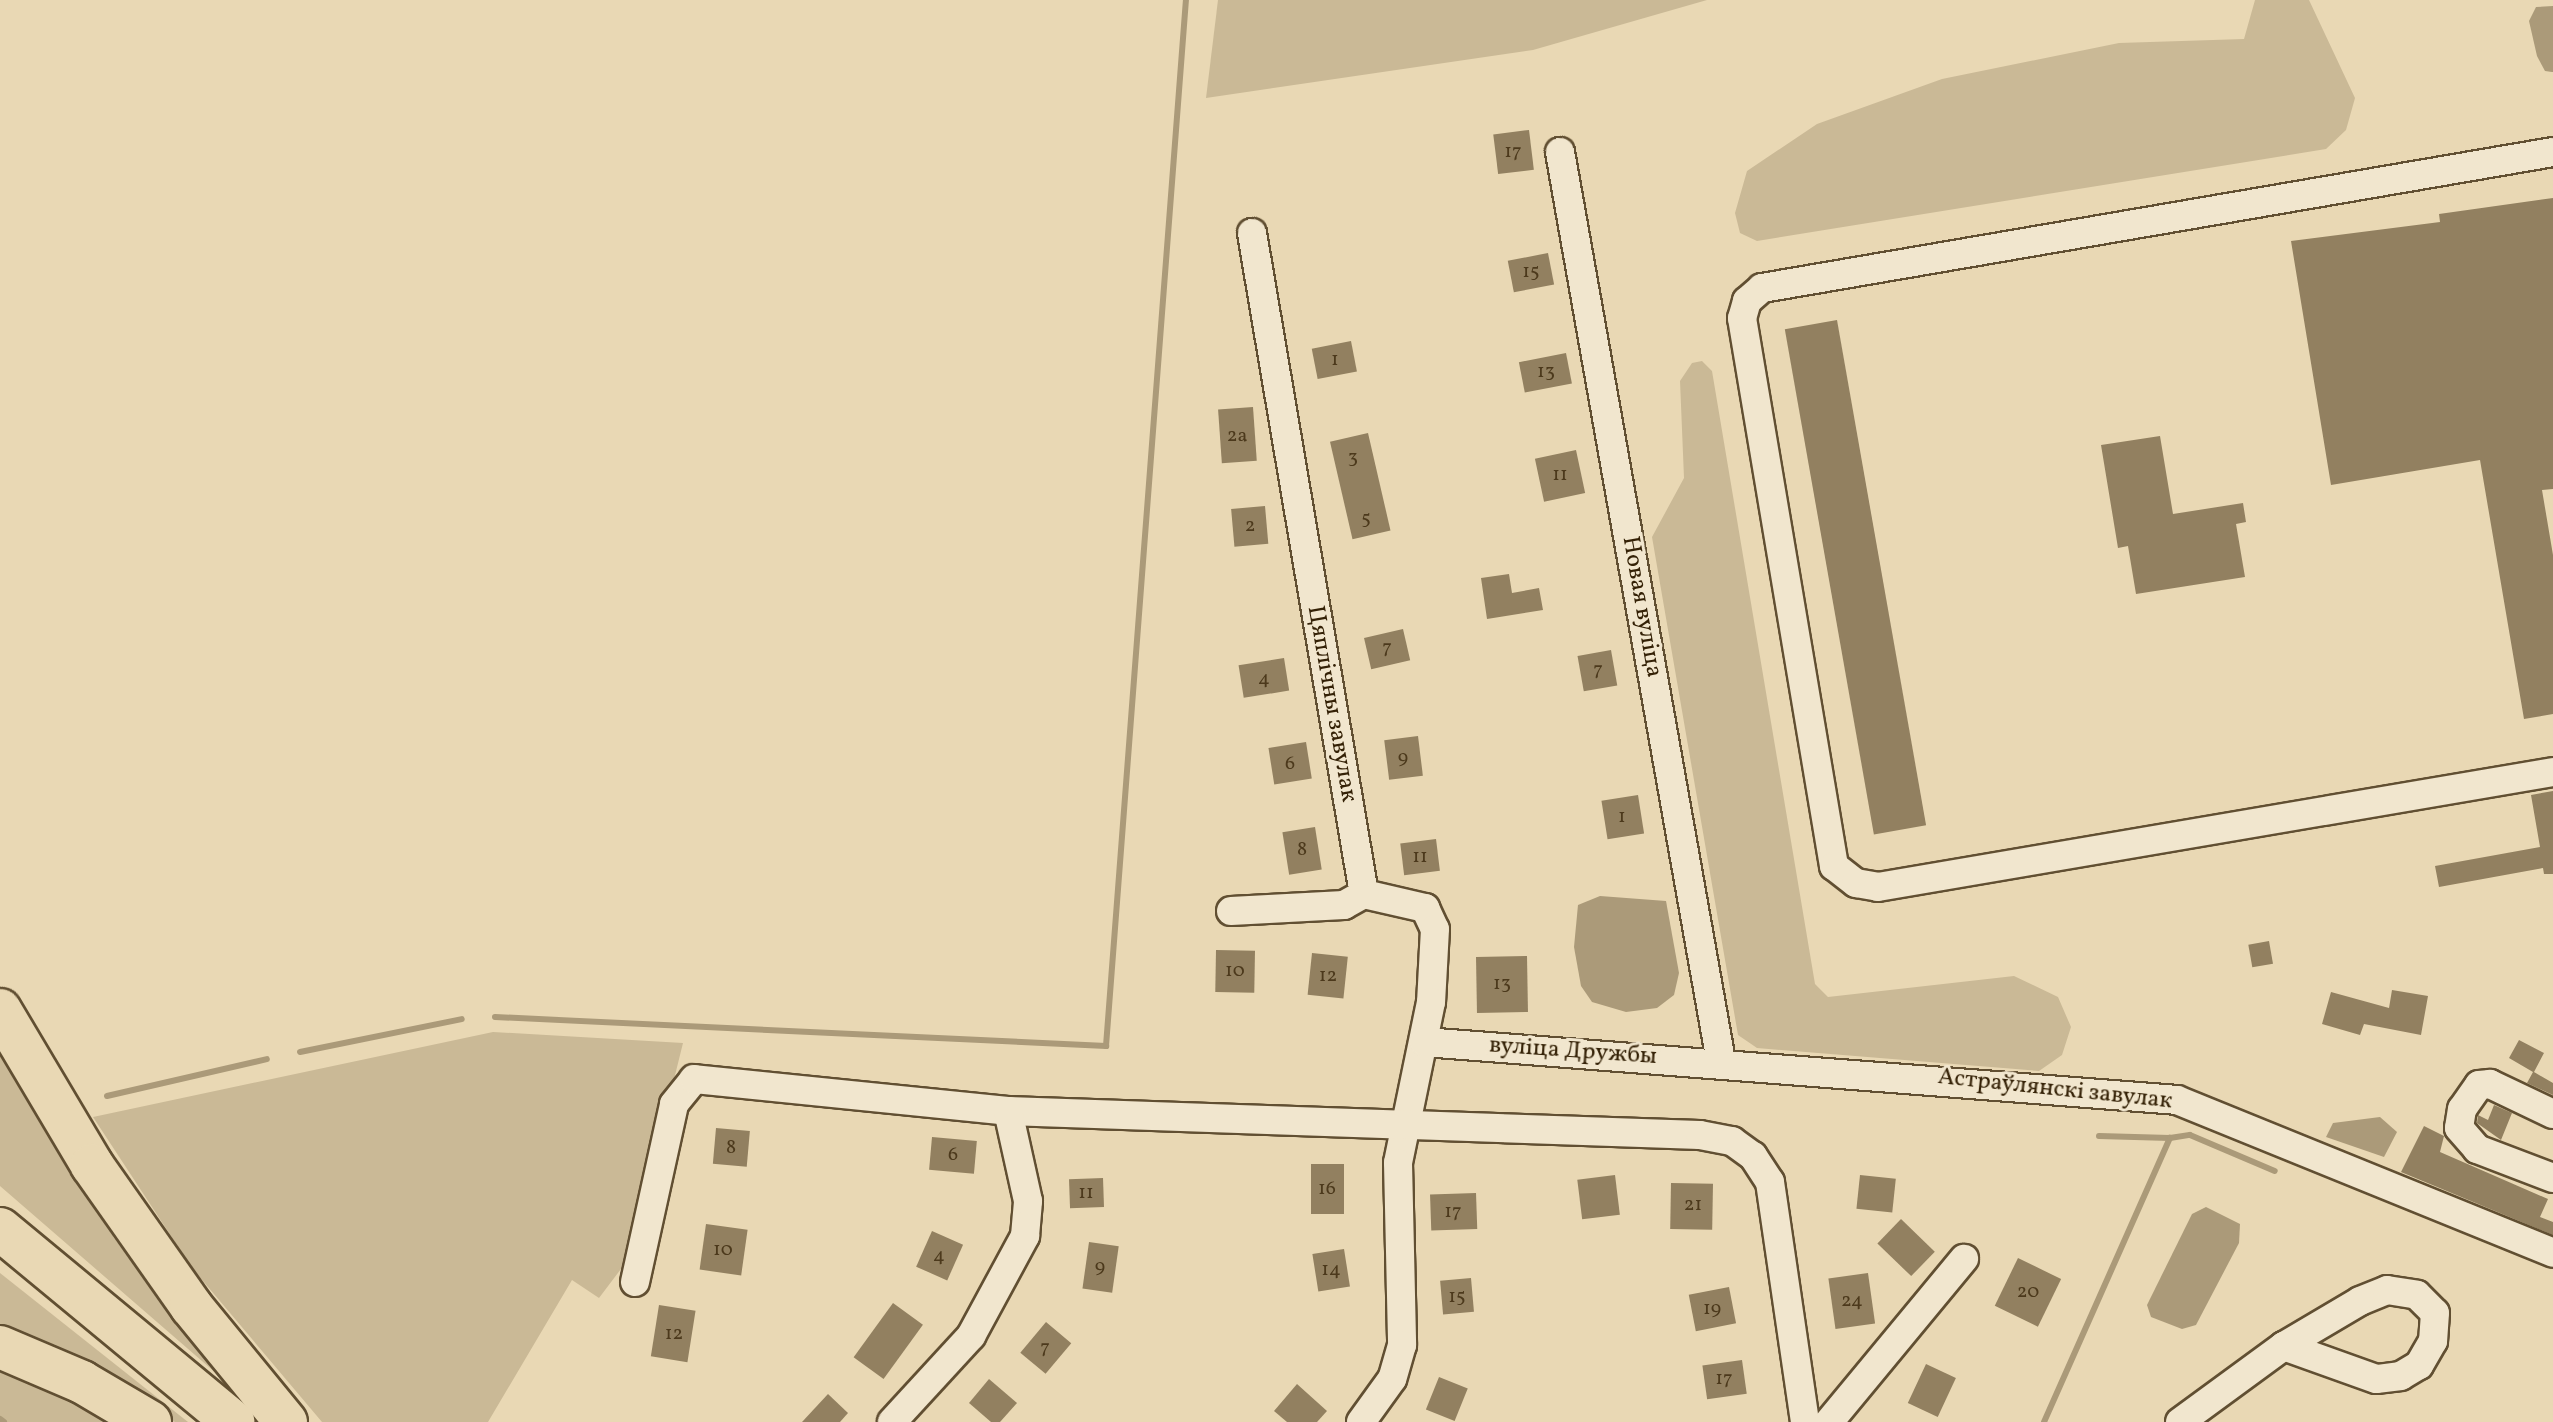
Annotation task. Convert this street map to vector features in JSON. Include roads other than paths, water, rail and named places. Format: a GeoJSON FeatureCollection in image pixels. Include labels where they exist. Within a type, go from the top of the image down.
{"type":"FeatureCollection","features":[{"type":"Feature","properties":{"kind":"highway"},"geometry":{"type":"LineString","coordinates":[[0,1010],[92,1165],[191,1306],[286,1422]]}},
{"type":"Feature","properties":{"kind":"highway"},"geometry":{"type":"LineString","coordinates":[[0,1229],[233,1422]]}},
{"type":"Feature","properties":{"kind":"highway"},"geometry":{"type":"LineString","coordinates":[[0,1347],[82,1382],[150,1422]]}},
{"type":"Feature","properties":{"kind":"street","name":"Новая вуліца"},"geometry":{"type":"LineString","coordinates":[[1560,152],[1721,1061]]}},
{"type":"Feature","properties":{"kind":"street"},"geometry":{"type":"LineString","coordinates":[[2553,152],[1762,288],[1747,301],[1742,318],[1834,866],[1856,883],[1878,887],[2553,772]]}},
{"type":"Feature","properties":{"kind":"street","name":"Цяплічны завулак"},"geometry":{"type":"LineString","coordinates":[[1252,233],[1364,894]]}},
{"type":"Feature","properties":{"kind":"street"},"geometry":{"type":"LineString","coordinates":[[1231,911],[1344,905],[1364,894],[1415,903],[1431,917],[1435,929],[1424,1042],[1398,1163],[1402,1345],[1392,1379],[1361,1422]]}},
{"type":"Feature","properties":{"kind":"street","name":"вуліца Дружбы"},"geometry":{"type":"LineString","coordinates":[[1424,1042],[1721,1061]]}},
{"type":"Feature","properties":{"kind":"street","name":"Астраўлянскі завулак"},"geometry":{"type":"LineString","coordinates":[[1721,1061],[2177,1100],[2553,1253]]}},
{"type":"Feature","properties":{"kind":"street"},"geometry":{"type":"LineString","coordinates":[[635,1282],[674,1104],[694,1079],[1008,1111],[1700,1135],[1732,1141],[1753,1156],[1770,1182],[1805,1422]]}},
{"type":"Feature","properties":{"kind":"street"},"geometry":{"type":"LineString","coordinates":[[2553,1114],[2490,1084],[2479,1085],[2468,1095],[2459,1128],[2477,1149],[2553,1178]]}},
{"type":"Feature","properties":{"kind":"street"},"geometry":{"type":"LineString","coordinates":[[892,1422],[971,1336],[1025,1236],[1028,1201],[1008,1111]]}},
{"type":"Feature","properties":{"kind":"street"},"geometry":{"type":"LineString","coordinates":[[1829,1422],[1964,1259]]}},
{"type":"Feature","properties":{"kind":"street"},"geometry":{"type":"LineString","coordinates":[[2180,1422],[2284,1346],[2387,1290],[2417,1295],[2435,1313],[2433,1341],[2419,1365],[2401,1376],[2376,1379],[2284,1346]]}},
{"type":"Feature","properties":{"kind":"waterway"},"geometry":{"type":"LineString","coordinates":[[495,1017],[1106,1046],[1186,0]]}},
{"type":"Feature","properties":{"kind":"waterway"},"geometry":{"type":"LineString","coordinates":[[300,1052],[462,1019]]}},
{"type":"Feature","properties":{"kind":"waterway"},"geometry":{"type":"LineString","coordinates":[[107,1096],[267,1059]]}},
{"type":"Feature","properties":{"kind":"waterway"},"geometry":{"type":"LineString","coordinates":[[2044,1422],[2170,1138],[2190,1135],[2275,1171]]}},
{"type":"Feature","properties":{"kind":"waterway"},"geometry":{"type":"LineString","coordinates":[[2099,1136],[2170,1138]]}},
{"type":"Feature","properties":{"kind":"waterway"},"geometry":{"type":"LineString","coordinates":[[0,1419],[4,1422]]}}]}
